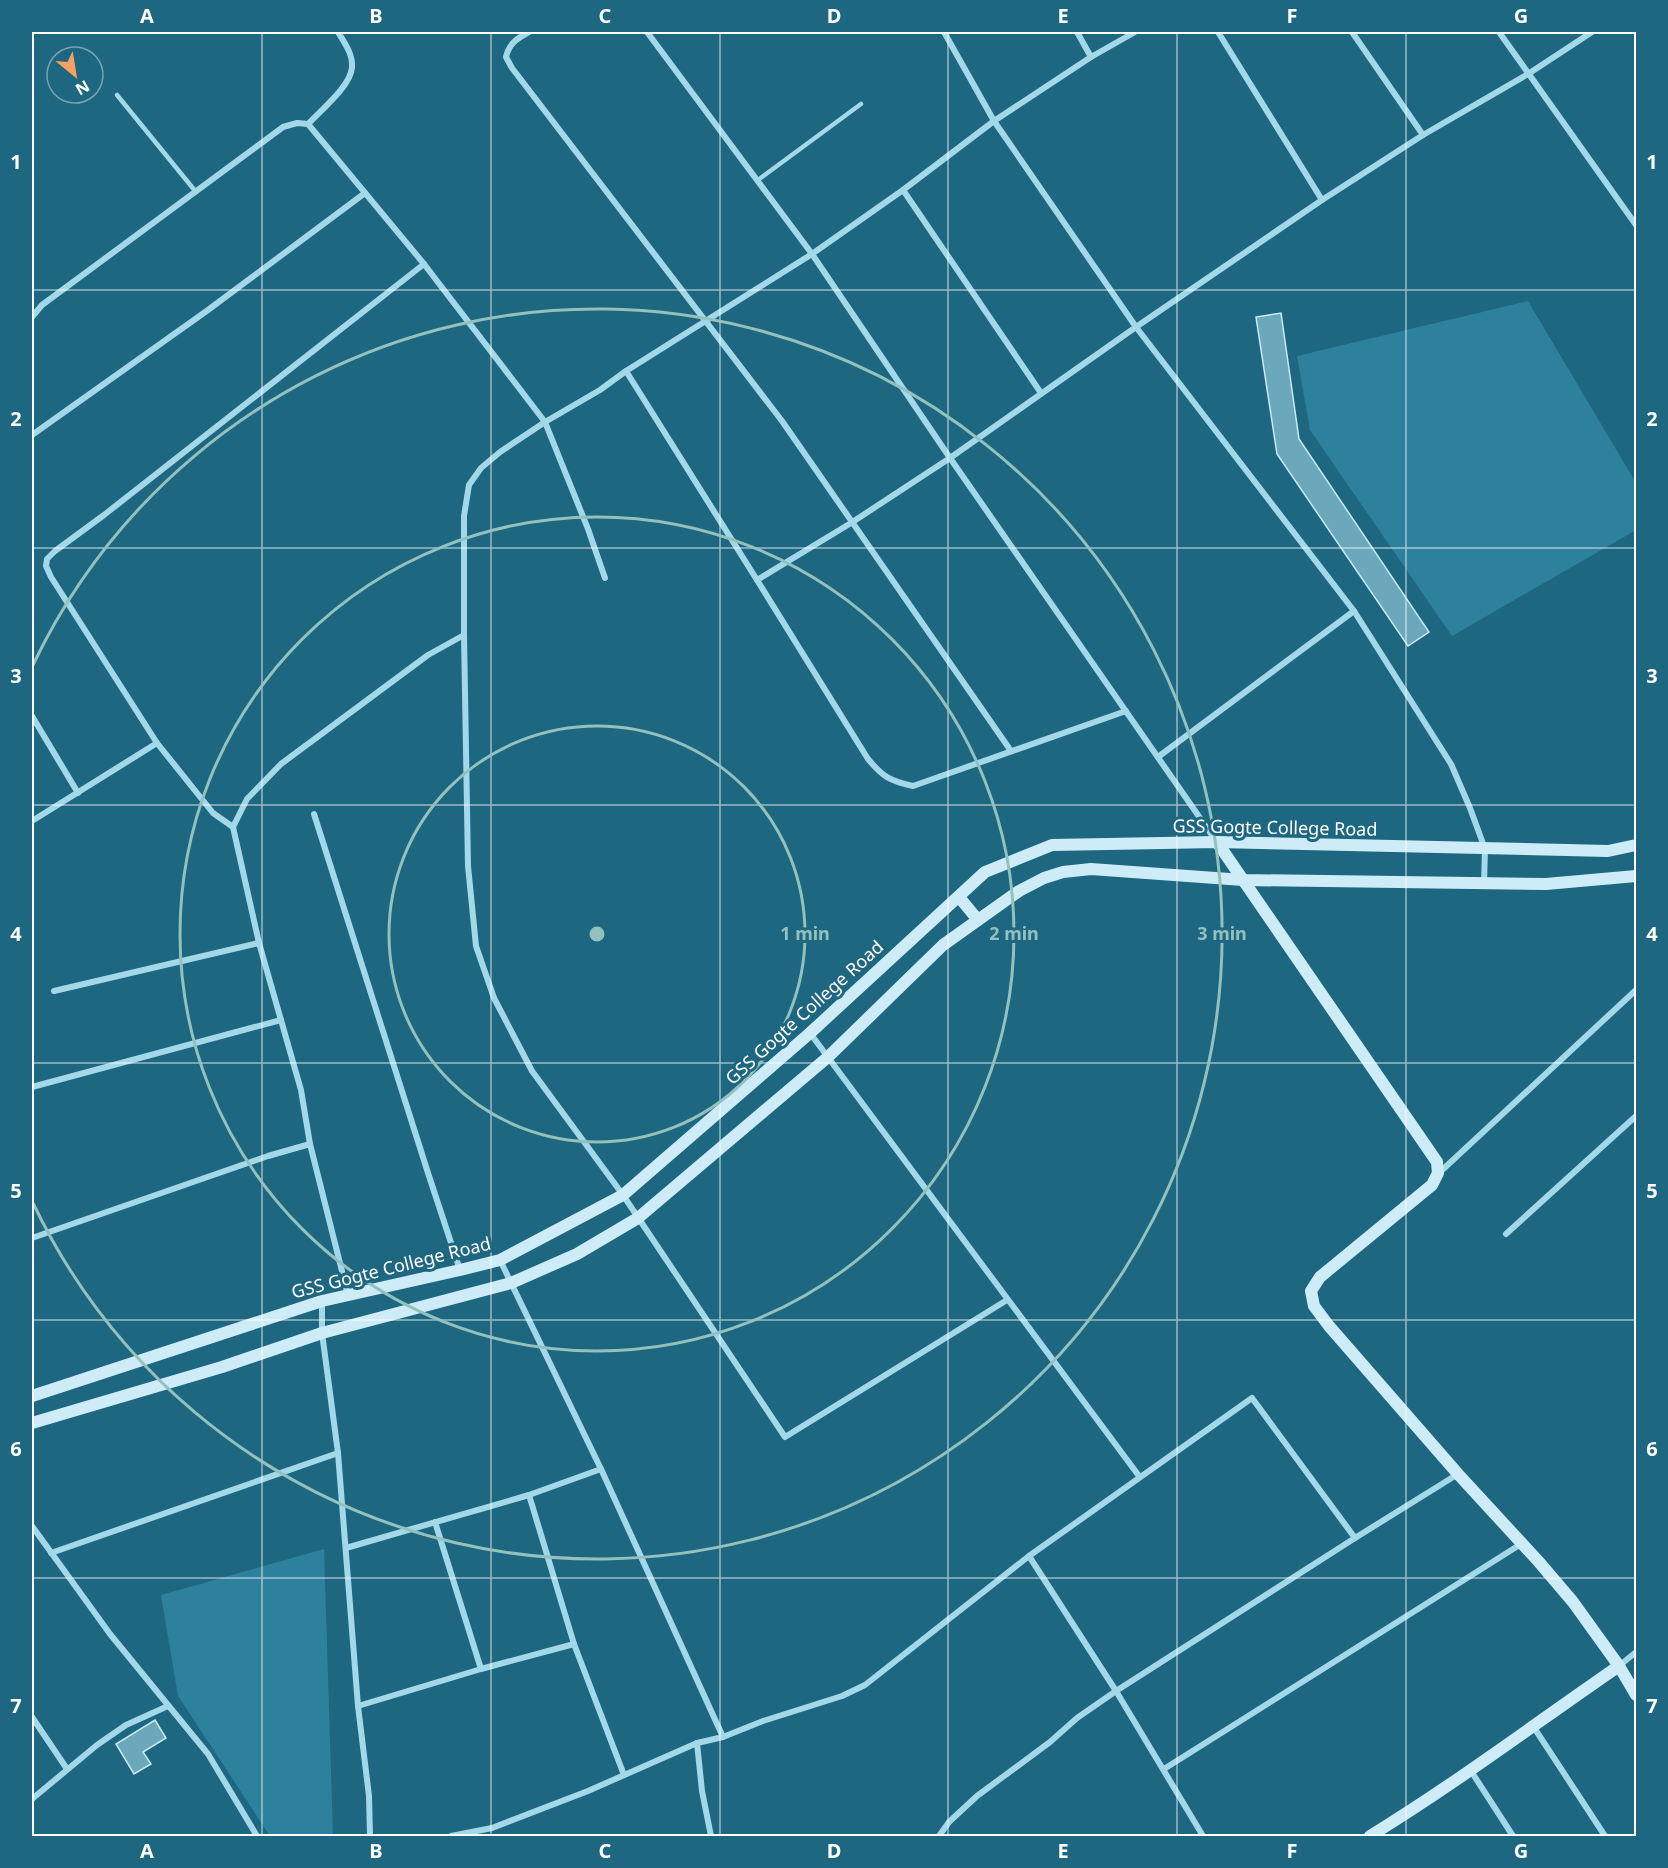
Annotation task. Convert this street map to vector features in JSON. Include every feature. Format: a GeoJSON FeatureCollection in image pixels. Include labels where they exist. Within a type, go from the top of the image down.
{"type":"FeatureCollection","features":[{"type":"Feature","properties":{"kind":"main road","name":"GSS Gogte College Road"},"geometry":{"type":"LineString","coordinates":[[32,1396],[322,1301],[500,1260],[623,1195],[810,1033],[986,872],[1052,845],[1217,842],[1608,851],[1636,845]]}},
{"type":"Feature","properties":{"kind":"main road"},"geometry":{"type":"LineString","coordinates":[[1217,842],[1437,1162],[1438,1173],[1432,1185],[1320,1277],[1311,1291],[1314,1306],[1458,1474],[1573,1602],[1636,1695]]}},
{"type":"Feature","properties":{"kind":"main road"},"geometry":{"type":"LineString","coordinates":[[32,1423],[222,1367],[322,1333],[511,1283],[577,1254],[638,1218],[828,1057],[942,945],[1019,891],[1044,878],[1063,872],[1091,869],[1243,880],[1546,884],[1636,876]]}},
{"type":"Feature","properties":{"kind":"main road"},"geometry":{"type":"LineString","coordinates":[[959,897],[978,920]]}},
{"type":"Feature","properties":{"kind":"main road"},"geometry":{"type":"LineString","coordinates":[[1373,1836],[1472,1771],[1618,1666]]}},
{"type":"Feature","properties":{"kind":"street"},"geometry":{"type":"LineString","coordinates":[[308,124],[348,81],[352,68],[351,55],[338,32]]}},
{"type":"Feature","properties":{"kind":"street"},"geometry":{"type":"LineString","coordinates":[[529,32],[515,40],[508,49],[506,57],[512,68],[782,422],[1011,751]]}},
{"type":"Feature","properties":{"kind":"street"},"geometry":{"type":"LineString","coordinates":[[647,32],[812,254],[950,458],[1217,842]]}},
{"type":"Feature","properties":{"kind":"street"},"geometry":{"type":"LineString","coordinates":[[944,32],[994,121],[1136,327],[1354,611],[1451,764],[1485,849],[1485,883]]}},
{"type":"Feature","properties":{"kind":"street"},"geometry":{"type":"LineString","coordinates":[[1077,32],[1091,57]]}},
{"type":"Feature","properties":{"kind":"street"},"geometry":{"type":"LineString","coordinates":[[1007,1300],[785,1437],[623,1195],[532,1071],[494,998],[476,946],[468,866],[464,516],[469,485],[481,468],[500,452],[812,254],[903,190],[994,121],[1091,57],[1135,32]]}},
{"type":"Feature","properties":{"kind":"street"},"geometry":{"type":"LineString","coordinates":[[1218,32],[1322,200]]}},
{"type":"Feature","properties":{"kind":"street"},"geometry":{"type":"LineString","coordinates":[[1352,32],[1423,135]]}},
{"type":"Feature","properties":{"kind":"street"},"geometry":{"type":"LineString","coordinates":[[1499,32],[1636,225]]}},
{"type":"Feature","properties":{"kind":"street"},"geometry":{"type":"LineString","coordinates":[[757,580],[851,523],[950,458],[1322,200],[1423,135],[1528,74],[1592,32]]}},
{"type":"Feature","properties":{"kind":"street"},"geometry":{"type":"LineString","coordinates":[[32,317],[42,305],[284,128],[297,123],[308,124],[319,134],[365,194],[424,264],[545,422],[588,529],[604,578]]}},
{"type":"Feature","properties":{"kind":"street"},"geometry":{"type":"LineString","coordinates":[[903,190],[1041,393]]}},
{"type":"Feature","properties":{"kind":"street"},"geometry":{"type":"LineString","coordinates":[[32,435],[208,310],[365,194]]}},
{"type":"Feature","properties":{"kind":"street"},"geometry":{"type":"LineString","coordinates":[[233,827],[213,813],[157,743],[51,576],[46,566],[47,559],[55,550],[424,264]]}},
{"type":"Feature","properties":{"kind":"street"},"geometry":{"type":"LineString","coordinates":[[626,371],[867,759],[892,782],[913,786],[1126,711]]}},
{"type":"Feature","properties":{"kind":"street"},"geometry":{"type":"LineString","coordinates":[[1158,757],[1354,611]]}},
{"type":"Feature","properties":{"kind":"street"},"geometry":{"type":"LineString","coordinates":[[348,1295],[310,1144],[301,1090],[259,943],[233,827],[247,799],[281,764],[428,655],[464,635]]}},
{"type":"Feature","properties":{"kind":"street"},"geometry":{"type":"LineString","coordinates":[[32,716],[78,793]]}},
{"type":"Feature","properties":{"kind":"street"},"geometry":{"type":"LineString","coordinates":[[32,821],[157,743]]}},
{"type":"Feature","properties":{"kind":"street"},"geometry":{"type":"LineString","coordinates":[[314,814],[460,1270]]}},
{"type":"Feature","properties":{"kind":"street"},"geometry":{"type":"LineString","coordinates":[[54,991],[259,943]]}},
{"type":"Feature","properties":{"kind":"street"},"geometry":{"type":"LineString","coordinates":[[1438,1173],[1636,990]]}},
{"type":"Feature","properties":{"kind":"street"},"geometry":{"type":"LineString","coordinates":[[32,1087],[281,1020]]}},
{"type":"Feature","properties":{"kind":"street"},"geometry":{"type":"LineString","coordinates":[[810,1033],[1139,1476]]}},
{"type":"Feature","properties":{"kind":"street"},"geometry":{"type":"LineString","coordinates":[[1506,1234],[1636,1116]]}},
{"type":"Feature","properties":{"kind":"street"},"geometry":{"type":"LineString","coordinates":[[32,1238],[268,1156],[310,1144]]}},
{"type":"Feature","properties":{"kind":"street"},"geometry":{"type":"LineString","coordinates":[[500,1260],[601,1469],[723,1737]]}},
{"type":"Feature","properties":{"kind":"street"},"geometry":{"type":"LineString","coordinates":[[322,1301],[322,1333],[338,1453],[358,1706],[369,1796],[370,1836]]}},
{"type":"Feature","properties":{"kind":"street"},"geometry":{"type":"LineString","coordinates":[[451,1836],[492,1828],[698,1743],[723,1737],[763,1720],[842,1696],[865,1685],[1029,1556],[1251,1398],[1354,1538]]}},
{"type":"Feature","properties":{"kind":"street"},"geometry":{"type":"LineString","coordinates":[[51,1553],[338,1453]]}},
{"type":"Feature","properties":{"kind":"street"},"geometry":{"type":"LineString","coordinates":[[346,1548],[529,1495],[601,1469]]}},
{"type":"Feature","properties":{"kind":"street"},"geometry":{"type":"LineString","coordinates":[[939,1836],[949,1822],[977,1796],[1050,1742],[1077,1718],[1354,1538],[1458,1474]]}},
{"type":"Feature","properties":{"kind":"street"},"geometry":{"type":"LineString","coordinates":[[529,1495],[574,1644],[624,1775]]}},
{"type":"Feature","properties":{"kind":"street"},"geometry":{"type":"LineString","coordinates":[[435,1522],[481,1669]]}},
{"type":"Feature","properties":{"kind":"street"},"geometry":{"type":"LineString","coordinates":[[32,1526],[110,1634],[208,1754],[256,1834],[247,1836]]}},
{"type":"Feature","properties":{"kind":"street"},"geometry":{"type":"LineString","coordinates":[[1164,1769],[1521,1544]]}},
{"type":"Feature","properties":{"kind":"street"},"geometry":{"type":"LineString","coordinates":[[1029,1556],[1116,1691],[1203,1836]]}},
{"type":"Feature","properties":{"kind":"street"},"geometry":{"type":"LineString","coordinates":[[358,1706],[574,1644]]}},
{"type":"Feature","properties":{"kind":"street"},"geometry":{"type":"LineString","coordinates":[[1618,1666],[1636,1652]]}},
{"type":"Feature","properties":{"kind":"street"},"geometry":{"type":"LineString","coordinates":[[32,1799],[97,1745],[126,1725],[168,1706]]}},
{"type":"Feature","properties":{"kind":"street"},"geometry":{"type":"LineString","coordinates":[[32,1717],[67,1769]]}},
{"type":"Feature","properties":{"kind":"street"},"geometry":{"type":"LineString","coordinates":[[1533,1725],[1605,1836]]}},
{"type":"Feature","properties":{"kind":"street"},"geometry":{"type":"LineString","coordinates":[[698,1743],[702,1791],[711,1836]]}},
{"type":"Feature","properties":{"kind":"street"},"geometry":{"type":"LineString","coordinates":[[1472,1771],[1513,1836]]}},
{"type":"Feature","properties":{"kind":"street"},"geometry":{"type":"LineString","coordinates":[[492,1828],[494,1836]]}},
{"type":"Feature","properties":{"kind":"lane"},"geometry":{"type":"LineString","coordinates":[[117,95],[196,192]]}},
{"type":"Feature","properties":{"kind":"lane"},"geometry":{"type":"LineString","coordinates":[[758,180],[861,104]]}},
{"type":"Feature","properties":{"kind":"shaded area"},"geometry":{"type":"Polygon","coordinates":[[[1528,301],[1636,483],[1636,530],[1452,636],[1310,430],[1297,356],[1528,301]]]}},
{"type":"Feature","properties":{"kind":"shaded area"},"geometry":{"type":"Polygon","coordinates":[[[324,1549],[333,1836],[270,1836],[178,1696],[161,1595],[324,1549]]]}},
{"type":"Feature","properties":{"kind":"building"},"geometry":{"type":"Polygon","coordinates":[[[1281,313],[1299,439],[1429,632],[1408,646],[1277,454],[1256,317],[1281,313]]]}},
{"type":"Feature","properties":{"kind":"building"},"geometry":{"type":"Polygon","coordinates":[[[155,1720],[166,1738],[143,1752],[151,1764],[134,1774],[116,1744],[155,1720]]]}}]}
